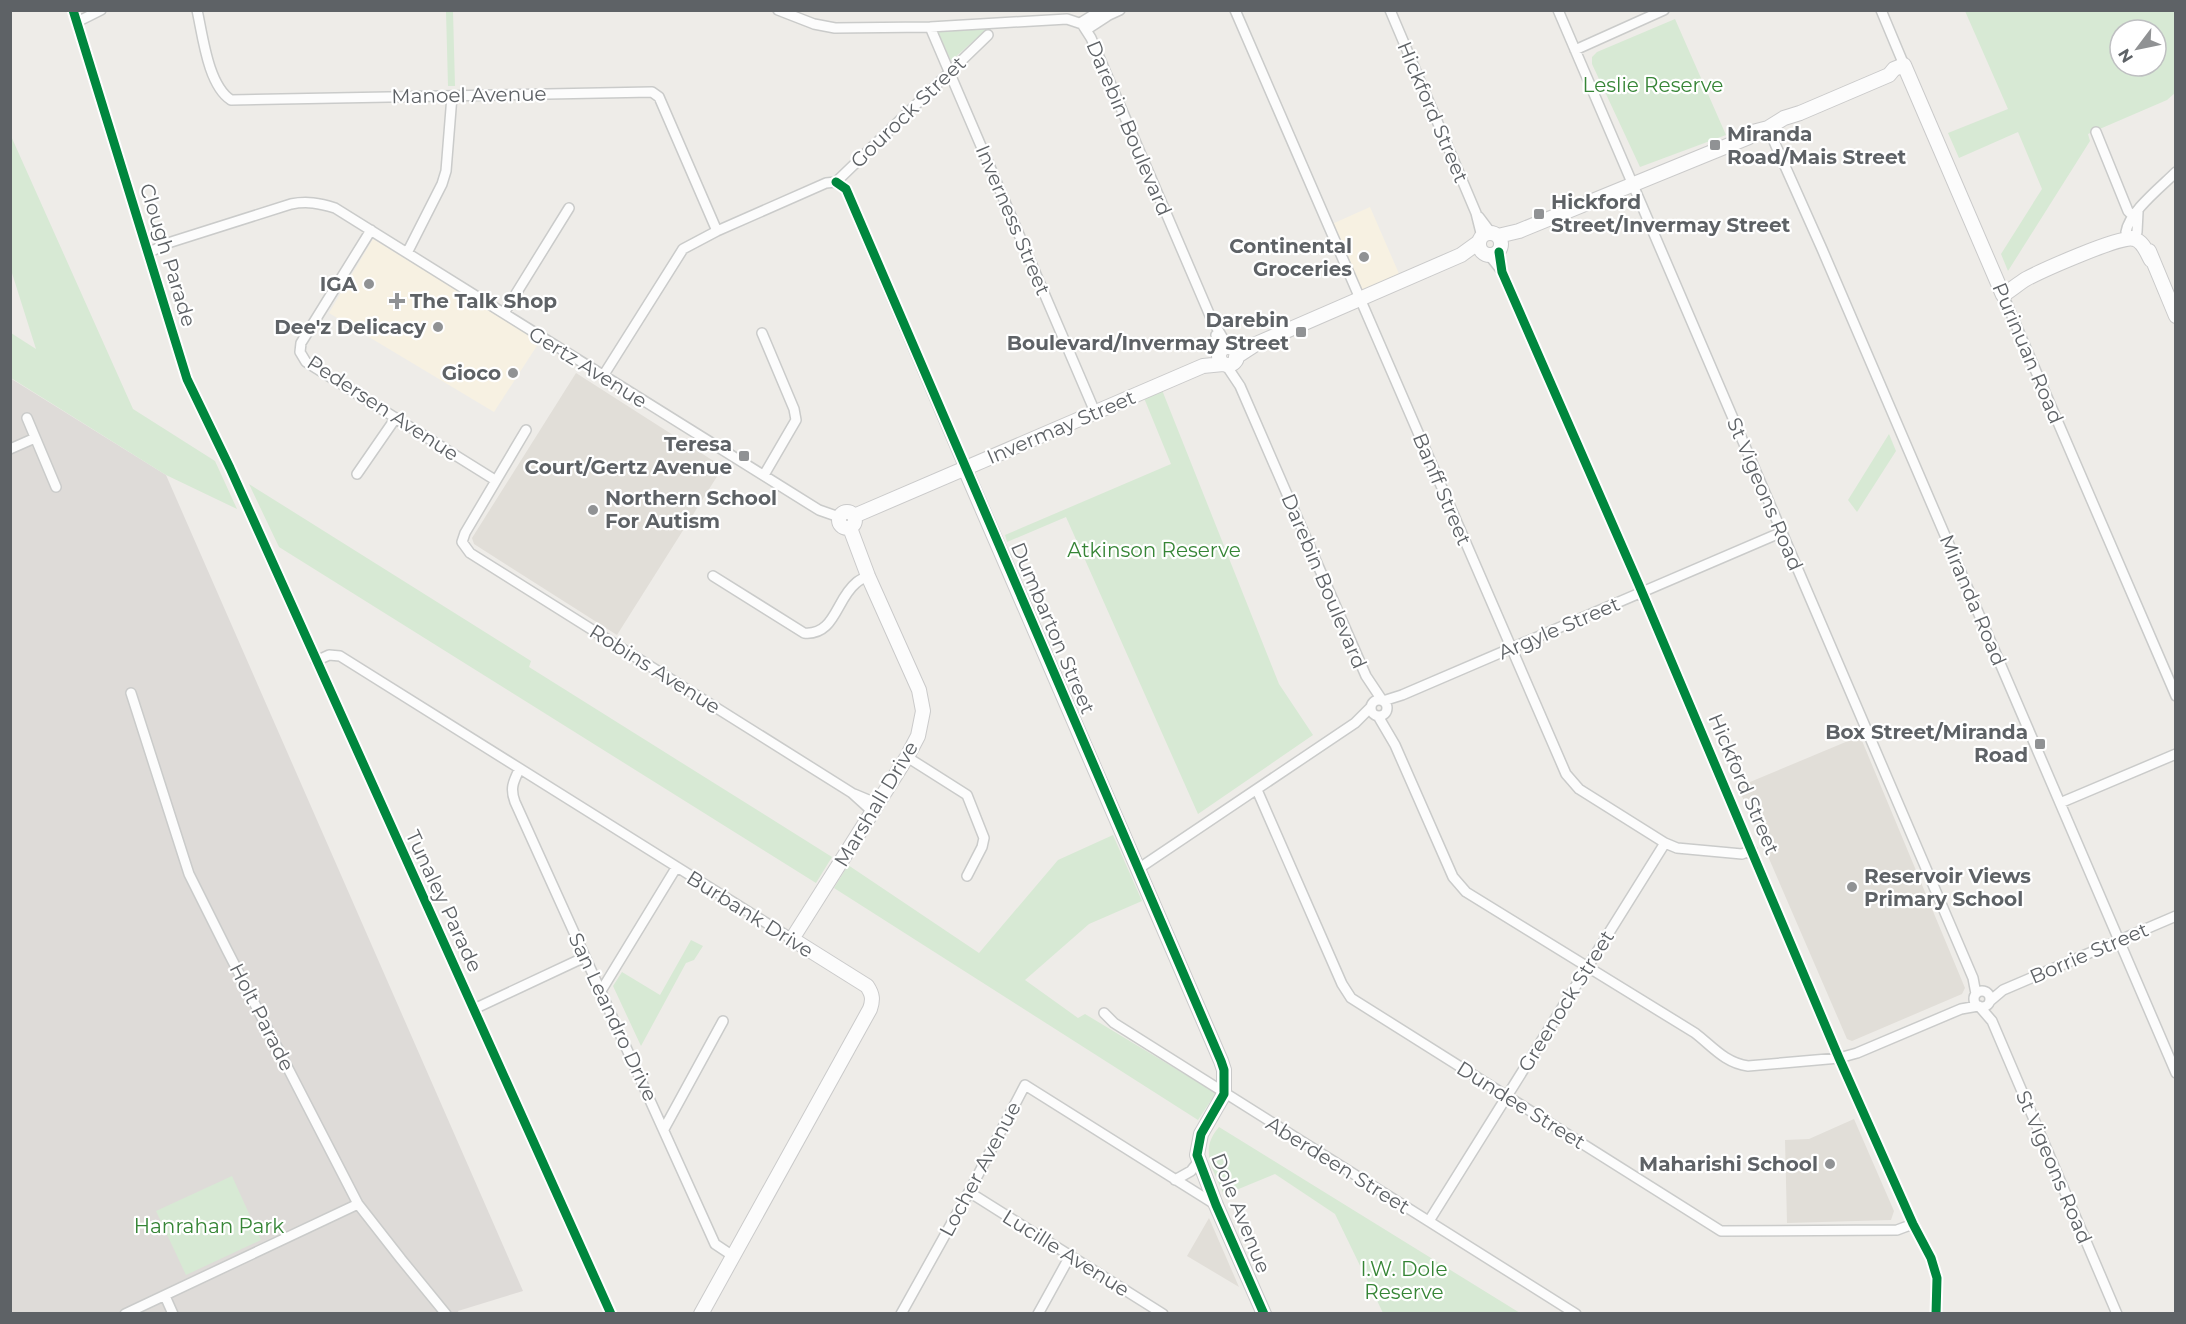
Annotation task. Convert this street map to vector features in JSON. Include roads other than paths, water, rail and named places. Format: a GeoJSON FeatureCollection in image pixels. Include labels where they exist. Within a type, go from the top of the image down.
{"type":"FeatureCollection","features":[{"type":"Feature","properties":{"kind":"street","name":"Manoel Avenue"},"geometry":{"type":"LineString","coordinates":[[197,10],[218,89],[231,100],[652,92],[659,97],[717,231]]}},
{"type":"Feature","properties":{"kind":"street","name":"Darebin Boulevard"},"geometry":{"type":"LineString","coordinates":[[778,10],[825,27],[930,27],[1067,19],[1083,26],[1453,877],[1466,892],[1588,965],[1704,1040],[1743,1059],[1784,1062],[1839,1058]]}},
{"type":"Feature","properties":{"kind":"street"},"geometry":{"type":"LineString","coordinates":[[1083,26],[1093,15],[1109,15],[1120,10]]}},
{"type":"Feature","properties":{"kind":"street","name":"Banff Street"},"geometry":{"type":"LineString","coordinates":[[1235,10],[1566,774],[1579,789],[1665,843],[1677,848],[1742,854],[1752,850]]}},
{"type":"Feature","properties":{"kind":"street","name":"Hickford Street"},"geometry":{"type":"LineString","coordinates":[[1390,10],[1642,593],[1839,1058],[1935,1271],[1937,1303],[1935,1314]]}},
{"type":"Feature","properties":{"kind":"street","name":"St Vigeons Road"},"geometry":{"type":"LineString","coordinates":[[1558,10],[2117,1314]]}},
{"type":"Feature","properties":{"kind":"street"},"geometry":{"type":"LineString","coordinates":[[1575,50],[1664,10]]}},
{"type":"Feature","properties":{"kind":"street","name":"Purinuan Road"},"geometry":{"type":"LineString","coordinates":[[1881,10],[2175,696]]}},
{"type":"Feature","properties":{"kind":"street"},"geometry":{"type":"LineString","coordinates":[[75,16],[98,12]]}},
{"type":"Feature","properties":{"kind":"street","name":"Clough Parade"},"geometry":{"type":"LineString","coordinates":[[75,16],[187,379],[246,504]]}},
{"type":"Feature","properties":{"kind":"street","name":"Inverness Street"},"geometry":{"type":"LineString","coordinates":[[930,27],[1095,412]]}},
{"type":"Feature","properties":{"kind":"street","name":"Gourock Street"},"geometry":{"type":"LineString","coordinates":[[603,376],[683,249],[717,231],[826,183],[836,182],[988,36]]}},
{"type":"Feature","properties":{"kind":"street"},"geometry":{"type":"LineString","coordinates":[[1769,131],[1800,113],[1889,75],[1894,69],[1905,68]]}},
{"type":"Feature","properties":{"kind":"street"},"geometry":{"type":"LineString","coordinates":[[407,253],[444,178],[452,96]]}},
{"type":"Feature","properties":{"kind":"street","name":"Invermay Street"},"geometry":{"type":"LineString","coordinates":[[852,522],[965,469],[1360,298],[1741,139],[1769,131]]}},
{"type":"Feature","properties":{"kind":"street","name":"Miranda Road"},"geometry":{"type":"LineString","coordinates":[[1769,131],[1822,249],[2175,1073]]}},
{"type":"Feature","properties":{"kind":"street"},"geometry":{"type":"LineString","coordinates":[[2096,132],[2141,243],[2151,260],[2175,316]]}},
{"type":"Feature","properties":{"kind":"street"},"geometry":{"type":"LineString","coordinates":[[2001,290],[2105,245],[2134,223],[2175,172]]}},
{"type":"Feature","properties":{"kind":"street","name":"Dumbarton Street"},"geometry":{"type":"LineString","coordinates":[[836,182],[846,189],[1221,1061],[1224,1070],[1224,1094]]}},
{"type":"Feature","properties":{"kind":"street","name":"Gertz Avenue"},"geometry":{"type":"LineString","coordinates":[[147,250],[304,201],[335,208],[819,510],[839,517]]}},
{"type":"Feature","properties":{"kind":"street"},"geometry":{"type":"LineString","coordinates":[[504,313],[569,208]]}},
{"type":"Feature","properties":{"kind":"street","name":"Pedersen Avenue"},"geometry":{"type":"LineString","coordinates":[[371,230],[301,343],[300,352],[306,362],[495,480]]}},
{"type":"Feature","properties":{"kind":"street"},"geometry":{"type":"LineString","coordinates":[[762,333],[794,409],[796,420],[764,475]]}},
{"type":"Feature","properties":{"kind":"street"},"geometry":{"type":"LineString","coordinates":[[27,418],[56,487]]}},
{"type":"Feature","properties":{"kind":"street"},"geometry":{"type":"LineString","coordinates":[[357,474],[395,419]]}},
{"type":"Feature","properties":{"kind":"street"},"geometry":{"type":"LineString","coordinates":[[495,480],[526,430]]}},
{"type":"Feature","properties":{"kind":"street"},"geometry":{"type":"LineString","coordinates":[[10,449],[35,438]]}},
{"type":"Feature","properties":{"kind":"street","name":"Robins Avenue"},"geometry":{"type":"LineString","coordinates":[[495,480],[465,532],[462,542],[470,553],[875,808]]}},
{"type":"Feature","properties":{"kind":"street","name":"Tunaley Parade"},"geometry":{"type":"LineString","coordinates":[[246,504],[610,1314]]}},
{"type":"Feature","properties":{"kind":"street"},"geometry":{"type":"LineString","coordinates":[[839,517],[841,526],[852,522]]}},
{"type":"Feature","properties":{"kind":"street","name":"Marshall Drive"},"geometry":{"type":"LineString","coordinates":[[792,939],[907,757],[918,736],[923,711],[919,690],[868,576],[852,522]]}},
{"type":"Feature","properties":{"kind":"street","name":"Argyle Street"},"geometry":{"type":"LineString","coordinates":[[1138,869],[1355,723],[1402,695],[1782,532]]}},
{"type":"Feature","properties":{"kind":"street"},"geometry":{"type":"LineString","coordinates":[[713,576],[804,633],[815,634],[824,629],[856,583],[868,576]]}},
{"type":"Feature","properties":{"kind":"street","name":"Burbank Drive"},"geometry":{"type":"LineString","coordinates":[[316,661],[329,655],[340,656],[867,986],[872,993],[873,1000],[870,1009],[701,1314]]}},
{"type":"Feature","properties":{"kind":"street","name":"Holt Parade"},"geometry":{"type":"LineString","coordinates":[[132,693],[189,874],[358,1204],[446,1314]]}},
{"type":"Feature","properties":{"kind":"street"},"geometry":{"type":"LineString","coordinates":[[2060,803],[2175,754]]}},
{"type":"Feature","properties":{"kind":"street"},"geometry":{"type":"LineString","coordinates":[[907,757],[966,795],[984,838],[982,847],[967,876]]}},
{"type":"Feature","properties":{"kind":"street","name":"San Leandro Drive"},"geometry":{"type":"LineString","coordinates":[[519,770],[511,792],[715,1244],[733,1256]]}},
{"type":"Feature","properties":{"kind":"street","name":"Dundee Street"},"geometry":{"type":"LineString","coordinates":[[1257,790],[1342,984],[1351,998],[1721,1231],[1897,1230],[1913,1225]]}},
{"type":"Feature","properties":{"kind":"street","name":"Greenock Street"},"geometry":{"type":"LineString","coordinates":[[1429,1221],[1665,843]]}},
{"type":"Feature","properties":{"kind":"street"},"geometry":{"type":"LineString","coordinates":[[601,991],[676,868]]}},
{"type":"Feature","properties":{"kind":"street","name":"Borrie Street"},"geometry":{"type":"LineString","coordinates":[[1982,999],[2175,916]]}},
{"type":"Feature","properties":{"kind":"street"},"geometry":{"type":"LineString","coordinates":[[474,1009],[585,957]]}},
{"type":"Feature","properties":{"kind":"street"},"geometry":{"type":"LineString","coordinates":[[1839,1058],[1857,1053],[1982,999]]}},
{"type":"Feature","properties":{"kind":"street","name":"Aberdeen Street"},"geometry":{"type":"LineString","coordinates":[[1104,1013],[1114,1023],[1224,1094],[1576,1314]]}},
{"type":"Feature","properties":{"kind":"street"},"geometry":{"type":"LineString","coordinates":[[664,1129],[723,1021]]}},
{"type":"Feature","properties":{"kind":"street","name":"Locher Avenue"},"geometry":{"type":"LineString","coordinates":[[901,1314],[1025,1085],[1216,1205]]}},
{"type":"Feature","properties":{"kind":"street","name":"Dole Avenue"},"geometry":{"type":"LineString","coordinates":[[1224,1094],[1201,1134],[1197,1148],[1198,1162],[1264,1314]]}},
{"type":"Feature","properties":{"kind":"street"},"geometry":{"type":"LineString","coordinates":[[1175,1180],[1191,1171],[1198,1162]]}},
{"type":"Feature","properties":{"kind":"street","name":"Lucille Avenue"},"geometry":{"type":"LineString","coordinates":[[969,1192],[1163,1314]]}},
{"type":"Feature","properties":{"kind":"street"},"geometry":{"type":"LineString","coordinates":[[125,1314],[358,1204]]}},
{"type":"Feature","properties":{"kind":"street"},"geometry":{"type":"LineString","coordinates":[[1038,1314],[1070,1256]]}},
{"type":"Feature","properties":{"kind":"street"},"geometry":{"type":"LineString","coordinates":[[165,1296],[173,1314]]}},
{"type":"Feature","properties":{"kind":"place","name":"Miranda Road/Mais Street"},"geometry":{"type":"Point","coordinates":[1715,145]}},
{"type":"Feature","properties":{"kind":"place","name":"Hickford Street/Invermay Street"},"geometry":{"type":"Point","coordinates":[1539,214]}},
{"type":"Feature","properties":{"kind":"place","name":"Continental Groceries"},"geometry":{"type":"Point","coordinates":[1364,257]}},
{"type":"Feature","properties":{"kind":"place","name":"IGA"},"geometry":{"type":"Point","coordinates":[369,284]}},
{"type":"Feature","properties":{"kind":"place","name":"The Talk Shop"},"geometry":{"type":"Point","coordinates":[397,301]}},
{"type":"Feature","properties":{"kind":"place","name":"Dee'z Delicacy"},"geometry":{"type":"Point","coordinates":[438,327]}},
{"type":"Feature","properties":{"kind":"place","name":"Darebin Boulevard/Invermay Street"},"geometry":{"type":"Point","coordinates":[1301,332]}},
{"type":"Feature","properties":{"kind":"place","name":"Gioco"},"geometry":{"type":"Point","coordinates":[513,373]}},
{"type":"Feature","properties":{"kind":"place","name":"Teresa Court/Gertz Avenue"},"geometry":{"type":"Point","coordinates":[744,456]}},
{"type":"Feature","properties":{"kind":"place","name":"Northern School For Autism"},"geometry":{"type":"Point","coordinates":[593,510]}},
{"type":"Feature","properties":{"kind":"place","name":"Box Street/Miranda Road"},"geometry":{"type":"Point","coordinates":[2040,744]}},
{"type":"Feature","properties":{"kind":"place","name":"Reservoir Views Primary School"},"geometry":{"type":"Point","coordinates":[1852,887]}},
{"type":"Feature","properties":{"kind":"place","name":"Maharishi School"},"geometry":{"type":"Point","coordinates":[1830,1164]}},
{"type":"Feature","properties":{"kind":"park label","name":"Leslie Reserve"},"geometry":{"type":"Point","coordinates":[1653,85]}},
{"type":"Feature","properties":{"kind":"park label","name":"Atkinson Reserve"},"geometry":{"type":"Point","coordinates":[1154,550]}},
{"type":"Feature","properties":{"kind":"park label","name":"Hanrahan Park"},"geometry":{"type":"Point","coordinates":[209,1226]}},
{"type":"Feature","properties":{"kind":"park label","name":"I.W. Dole Reserve"},"geometry":{"type":"Point","coordinates":[1404,1280]}}]}
